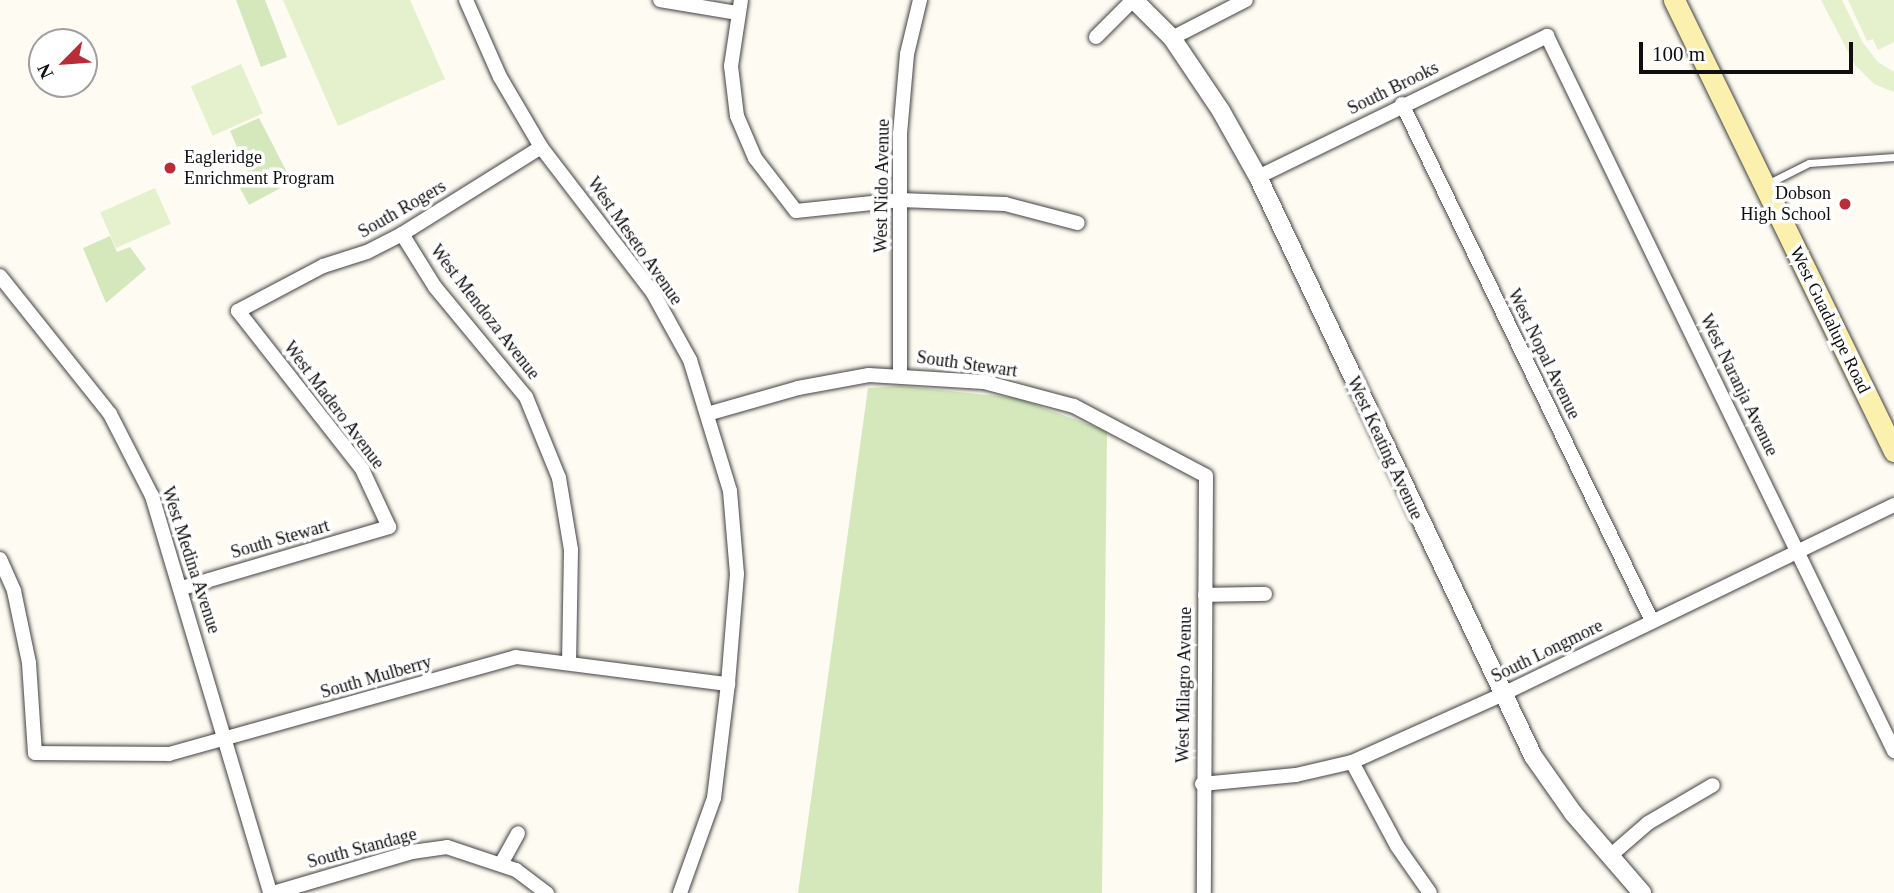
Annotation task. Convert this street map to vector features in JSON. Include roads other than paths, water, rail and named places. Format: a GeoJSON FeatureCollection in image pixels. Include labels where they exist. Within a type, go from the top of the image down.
{"type":"FeatureCollection","features":[{"type":"Feature","properties":{"kind":"main road","name":"West Guadalupe Road"},"geometry":{"type":"LineString","coordinates":[[1674,0],[1894,451]]}},
{"type":"Feature","properties":{"kind":"street","name":"West Meseto Avenue"},"geometry":{"type":"LineString","coordinates":[[466,0],[500,77],[541,147],[653,293],[690,360],[730,491],[737,574],[728,684],[714,798],[680,893]]}},
{"type":"Feature","properties":{"kind":"street"},"geometry":{"type":"LineString","coordinates":[[660,0],[739,7],[731,66],[737,116],[755,158],[796,211],[900,200],[1005,204],[1078,223]]}},
{"type":"Feature","properties":{"kind":"street","name":"West Nido Avenue"},"geometry":{"type":"LineString","coordinates":[[901,374],[900,134],[907,54],[920,0]]}},
{"type":"Feature","properties":{"kind":"street"},"geometry":{"type":"LineString","coordinates":[[1096,37],[1133,0]]}},
{"type":"Feature","properties":{"kind":"street","name":"West Keating Avenue"},"geometry":{"type":"LineString","coordinates":[[1133,0],[1172,38],[1221,111],[1258,177],[1501,695],[1551,784],[1642,893]]}},
{"type":"Feature","properties":{"kind":"street"},"geometry":{"type":"LineString","coordinates":[[1172,38],[1246,0]]}},
{"type":"Feature","properties":{"kind":"street","name":"South Brooks"},"geometry":{"type":"LineString","coordinates":[[1258,177],[1402,104],[1547,36]]}},
{"type":"Feature","properties":{"kind":"street","name":"West Naranja Avenue"},"geometry":{"type":"LineString","coordinates":[[1547,36],[1894,751]]}},
{"type":"Feature","properties":{"kind":"street","name":"West Nopal Avenue"},"geometry":{"type":"LineString","coordinates":[[1402,104],[1652,621]]}},
{"type":"Feature","properties":{"kind":"street","name":"South Rogers"},"geometry":{"type":"LineString","coordinates":[[238,311],[323,266],[367,252],[402,234],[541,147]]}},
{"type":"Feature","properties":{"kind":"street","name":"West Mendoza Avenue"},"geometry":{"type":"LineString","coordinates":[[402,234],[435,287],[526,397],[559,478],[572,550],[569,662]]}},
{"type":"Feature","properties":{"kind":"street","name":"West Medina Avenue"},"geometry":{"type":"LineString","coordinates":[[0,276],[110,414],[152,496],[182,588],[271,893]]}},
{"type":"Feature","properties":{"kind":"street","name":"West Madero Avenue"},"geometry":{"type":"LineString","coordinates":[[238,311],[362,469],[389,527]]}},
{"type":"Feature","properties":{"kind":"street","name":"South Stewart"},"geometry":{"type":"LineString","coordinates":[[707,414],[836,380],[901,374],[984,382],[1074,406],[1206,476]]}},
{"type":"Feature","properties":{"kind":"street","name":"West Milagro Avenue"},"geometry":{"type":"LineString","coordinates":[[1205,893],[1202,784],[1206,476]]}},
{"type":"Feature","properties":{"kind":"street","name":"South Longmore"},"geometry":{"type":"LineString","coordinates":[[1202,784],[1296,775],[1352,762],[1501,695],[1894,505]]}},
{"type":"Feature","properties":{"kind":"street","name":"South Stewart"},"geometry":{"type":"LineString","coordinates":[[182,588],[389,527]]}},
{"type":"Feature","properties":{"kind":"street","name":"South Mulberry"},"geometry":{"type":"LineString","coordinates":[[0,559],[14,591],[29,663],[35,752],[169,754],[227,740],[516,657],[728,684]]}},
{"type":"Feature","properties":{"kind":"street"},"geometry":{"type":"LineString","coordinates":[[1205,595],[1265,594]]}},
{"type":"Feature","properties":{"kind":"street"},"geometry":{"type":"LineString","coordinates":[[1352,762],[1397,846],[1430,893]]}},
{"type":"Feature","properties":{"kind":"street"},"geometry":{"type":"LineString","coordinates":[[1610,856],[1648,823],[1713,785]]}},
{"type":"Feature","properties":{"kind":"street"},"geometry":{"type":"LineString","coordinates":[[501,864],[518,832]]}},
{"type":"Feature","properties":{"kind":"street","name":"South Standage"},"geometry":{"type":"LineString","coordinates":[[271,893],[412,852],[447,847],[501,864],[547,893]]}},
{"type":"Feature","properties":{"kind":"lane"},"geometry":{"type":"LineString","coordinates":[[1763,186],[1809,163],[1894,156]]}},
{"type":"Feature","properties":{"kind":"place","name":"Eagleridge Enrichment Program"},"geometry":{"type":"Point","coordinates":[170,168]}},
{"type":"Feature","properties":{"kind":"place","name":"Dobson High School"},"geometry":{"type":"Point","coordinates":[1845,204]}}]}
